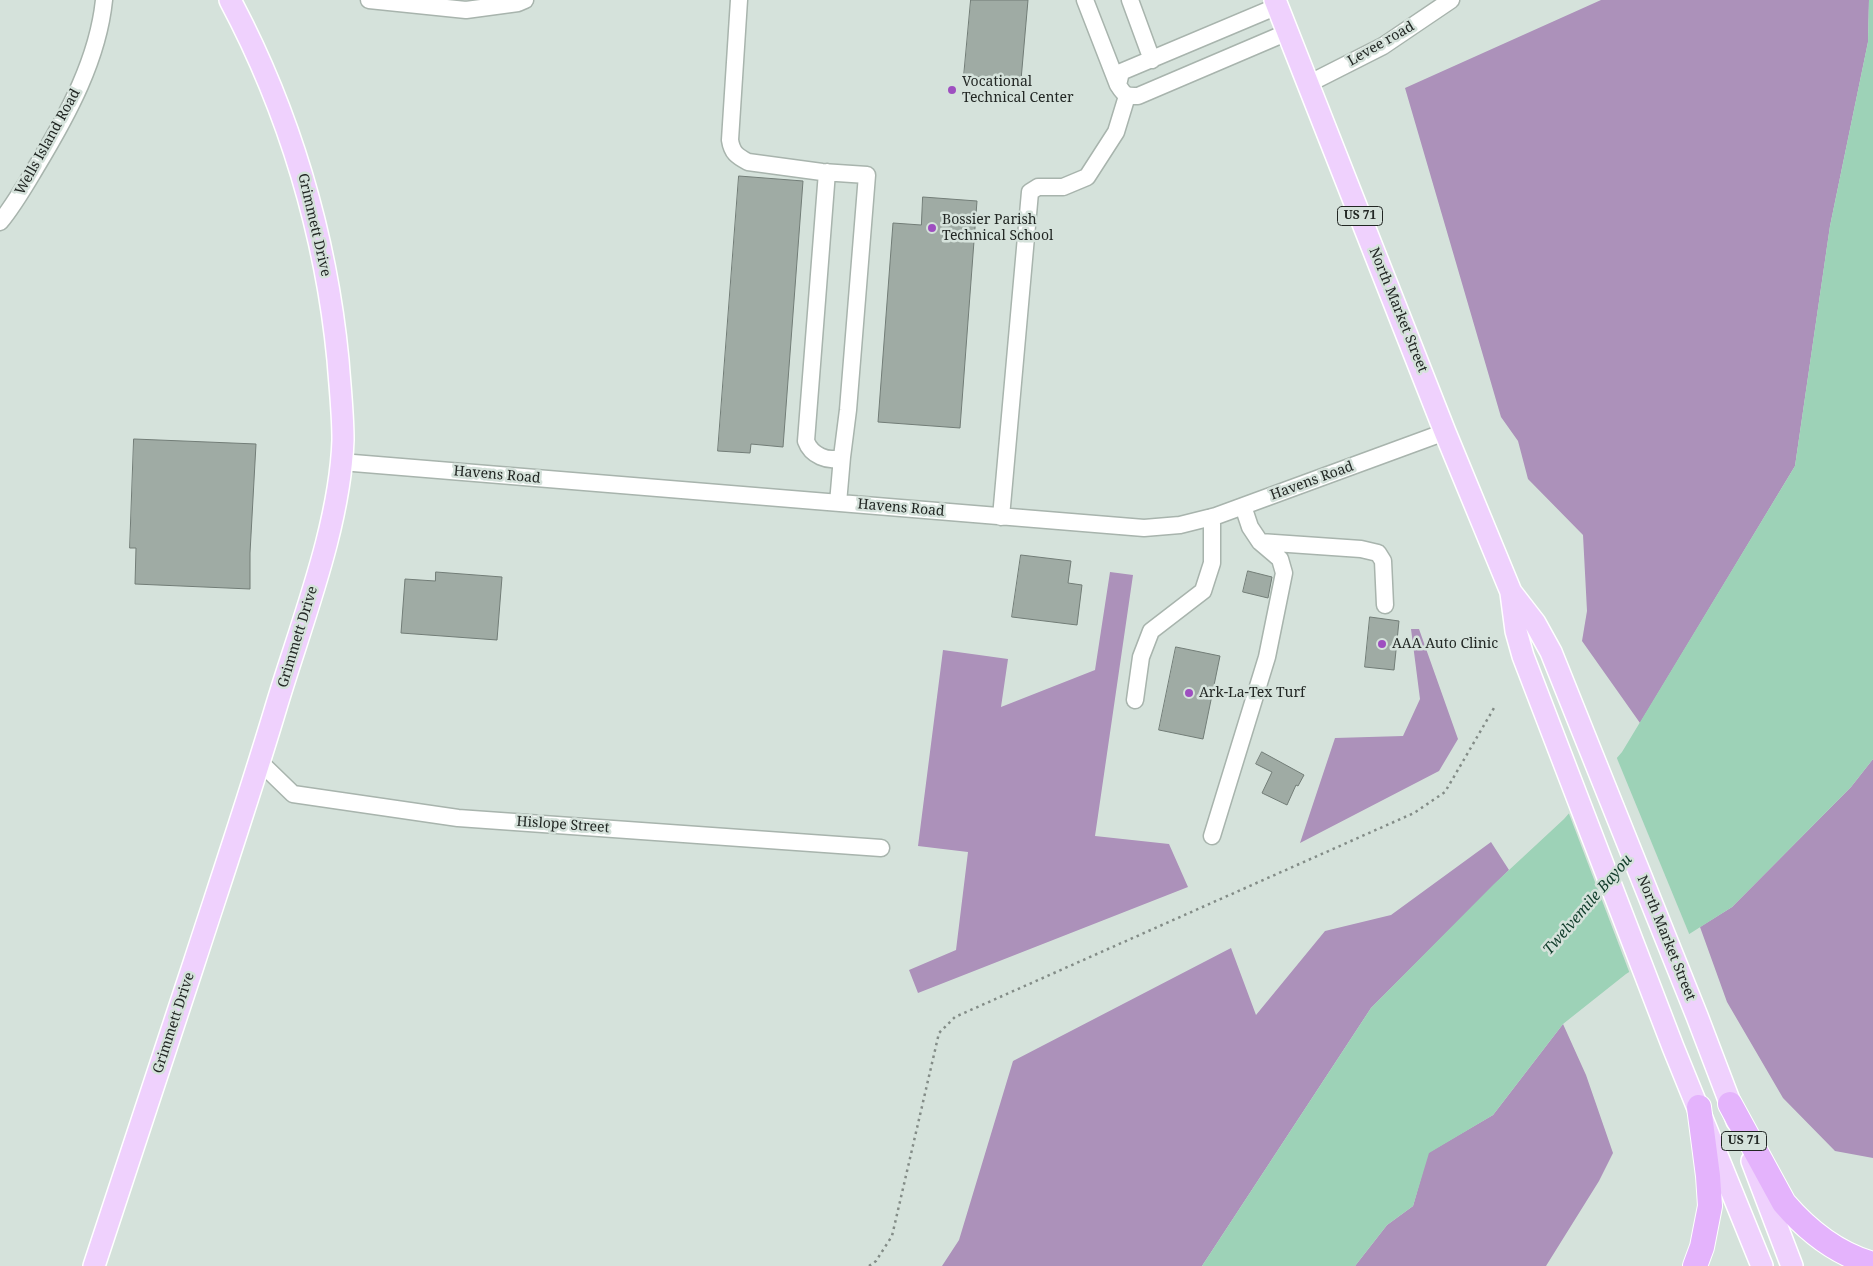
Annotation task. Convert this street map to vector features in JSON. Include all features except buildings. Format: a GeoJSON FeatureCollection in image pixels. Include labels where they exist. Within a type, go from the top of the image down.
{"type":"FeatureCollection","features":[{"type":"Feature","properties":{"kind":"highway"},"geometry":{"type":"LineString","coordinates":[[1730,1104],[1784,1203],[1823,1240],[1845,1254],[1873,1264]]}},
{"type":"Feature","properties":{"kind":"highway"},"geometry":{"type":"LineString","coordinates":[[1695,1266],[1702,1247],[1710,1206],[1708,1176],[1698,1107]]}},
{"type":"Feature","properties":{"kind":"main road","name":"Grimmett Drive"},"geometry":{"type":"LineString","coordinates":[[94,1266],[260,762],[311,597],[325,543],[341,462],[342,405],[337,347],[330,296],[316,230],[290,135],[275,94],[235,2]]}},
{"type":"Feature","properties":{"kind":"main road","name":"North Market Street"},"geometry":{"type":"LineString","coordinates":[[1276,3],[1445,432],[1511,592],[1516,631],[1523,656],[1674,1047],[1762,1266]]}},
{"type":"Feature","properties":{"kind":"main road","name":"North Market Street"},"geometry":{"type":"LineString","coordinates":[[1511,592],[1535,623],[1550,652],[1697,1016],[1792,1266]]}},
{"type":"Feature","properties":{"kind":"street","name":"Wells Island Road"},"geometry":{"type":"LineString","coordinates":[[0,222],[21,193],[70,108],[96,40],[104,0]]}},
{"type":"Feature","properties":{"kind":"street"},"geometry":{"type":"LineString","coordinates":[[369,0],[466,10],[518,3],[525,0]]}},
{"type":"Feature","properties":{"kind":"street"},"geometry":{"type":"LineString","coordinates":[[739,0],[730,140],[732,150],[738,157],[748,162],[867,175],[848,410],[838,503]]}},
{"type":"Feature","properties":{"kind":"street"},"geometry":{"type":"LineString","coordinates":[[1084,0],[1122,91],[1138,96],[1288,32]]}},
{"type":"Feature","properties":{"kind":"street"},"geometry":{"type":"LineString","coordinates":[[1130,0],[1160,72],[1163,77],[1171,82]]}},
{"type":"Feature","properties":{"kind":"street","name":"Levee road"},"geometry":{"type":"LineString","coordinates":[[1308,84],[1383,46],[1451,0]]}},
{"type":"Feature","properties":{"kind":"street"},"geometry":{"type":"LineString","coordinates":[[1001,517],[1030,192],[1038,187],[1064,187],[1087,177],[1116,132],[1122,91],[1121,72],[1188,44],[1276,3]]}},
{"type":"Feature","properties":{"kind":"street"},"geometry":{"type":"LineString","coordinates":[[1188,44],[1191,61],[1201,70]]}},
{"type":"Feature","properties":{"kind":"street"},"geometry":{"type":"LineString","coordinates":[[827,172],[806,441],[808,448],[820,457],[829,459],[842,457]]}},
{"type":"Feature","properties":{"kind":"street","name":"Havens Road"},"geometry":{"type":"LineString","coordinates":[[341,462],[1144,528],[1180,524],[1212,517],[1445,432]]}},
{"type":"Feature","properties":{"kind":"street"},"geometry":{"type":"LineString","coordinates":[[1212,836],[1267,657],[1284,573],[1280,559],[1260,542],[1250,527],[1243,506]]}},
{"type":"Feature","properties":{"kind":"street"},"geometry":{"type":"LineString","coordinates":[[1135,700],[1141,657],[1151,631],[1203,591],[1212,563],[1212,517]]}},
{"type":"Feature","properties":{"kind":"street"},"geometry":{"type":"LineString","coordinates":[[1260,542],[1352,548],[1378,553],[1383,561],[1385,605]]}},
{"type":"Feature","properties":{"kind":"street","name":"Hislope Street"},"geometry":{"type":"LineString","coordinates":[[260,762],[293,794],[458,818],[881,848]]}},
{"type":"Feature","properties":{"kind":"path"},"geometry":{"type":"LineString","coordinates":[[869,1266],[876,1261],[892,1236],[939,1033],[955,1017],[1414,813],[1445,792],[1494,708]]}},
{"type":"Feature","properties":{"kind":"shaded area"},"geometry":{"type":"Polygon","coordinates":[[[1601,0],[1869,0],[1868,42],[1830,226],[1795,466],[1640,723],[1582,641],[1587,611],[1583,535],[1528,479],[1518,441],[1501,417],[1405,88],[1601,0]]]}},
{"type":"Feature","properties":{"kind":"shaded area"},"geometry":{"type":"Polygon","coordinates":[[[1110,572],[1133,575],[1095,836],[1169,844],[1188,887],[918,993],[909,970],[956,950],[968,852],[918,846],[943,650],[1008,659],[1001,707],[1095,670],[1110,572]]]}},
{"type":"Feature","properties":{"kind":"shaded area"},"geometry":{"type":"Polygon","coordinates":[[[1411,629],[1419,629],[1458,739],[1439,771],[1300,843],[1335,738],[1403,736],[1420,699],[1411,629]]]}},
{"type":"Feature","properties":{"kind":"shaded area"},"geometry":{"type":"Polygon","coordinates":[[[1873,759],[1873,1158],[1835,1151],[1783,1098],[1727,1002],[1700,927],[1732,907],[1851,787],[1873,759]]]}},
{"type":"Feature","properties":{"kind":"shaded area"},"geometry":{"type":"Polygon","coordinates":[[[1491,842],[1509,870],[1371,1008],[1202,1266],[942,1266],[959,1240],[1013,1061],[1231,948],[1256,1015],[1325,931],[1391,915],[1491,842]]]}},
{"type":"Feature","properties":{"kind":"shaded area"},"geometry":{"type":"Polygon","coordinates":[[[1563,1024],[1586,1075],[1613,1153],[1599,1181],[1546,1266],[1355,1266],[1387,1225],[1413,1206],[1428,1153],[1493,1115],[1563,1024]]]}},
{"type":"Feature","properties":{"kind":"water","name":"Twelvemile Bayou"},"geometry":{"type":"Polygon","coordinates":[[[1869,0],[1873,0],[1873,759],[1851,787],[1732,907],[1626,974],[1563,1024],[1493,1115],[1429,1153],[1413,1206],[1387,1225],[1355,1266],[1202,1266],[1371,1008],[1494,884],[1564,819],[1622,752],[1795,466],[1830,226],[1868,42],[1869,0]]]}},
{"type":"Feature","properties":{"kind":"pier"},"geometry":{"type":"Polygon","coordinates":[[[1616,756],[1690,936],[1630,974],[1568,811],[1616,756]]]}},
{"type":"Feature","properties":{"kind":"place","name":"Vocational Technical Center"},"geometry":{"type":"Point","coordinates":[952,90]}},
{"type":"Feature","properties":{"kind":"place","name":"Bossier Parish Technical School"},"geometry":{"type":"Point","coordinates":[932,228]}},
{"type":"Feature","properties":{"kind":"place","name":"AAA Auto Clinic"},"geometry":{"type":"Point","coordinates":[1382,644]}},
{"type":"Feature","properties":{"kind":"place","name":"Ark-La-Tex Turf"},"geometry":{"type":"Point","coordinates":[1189,693]}}]}
